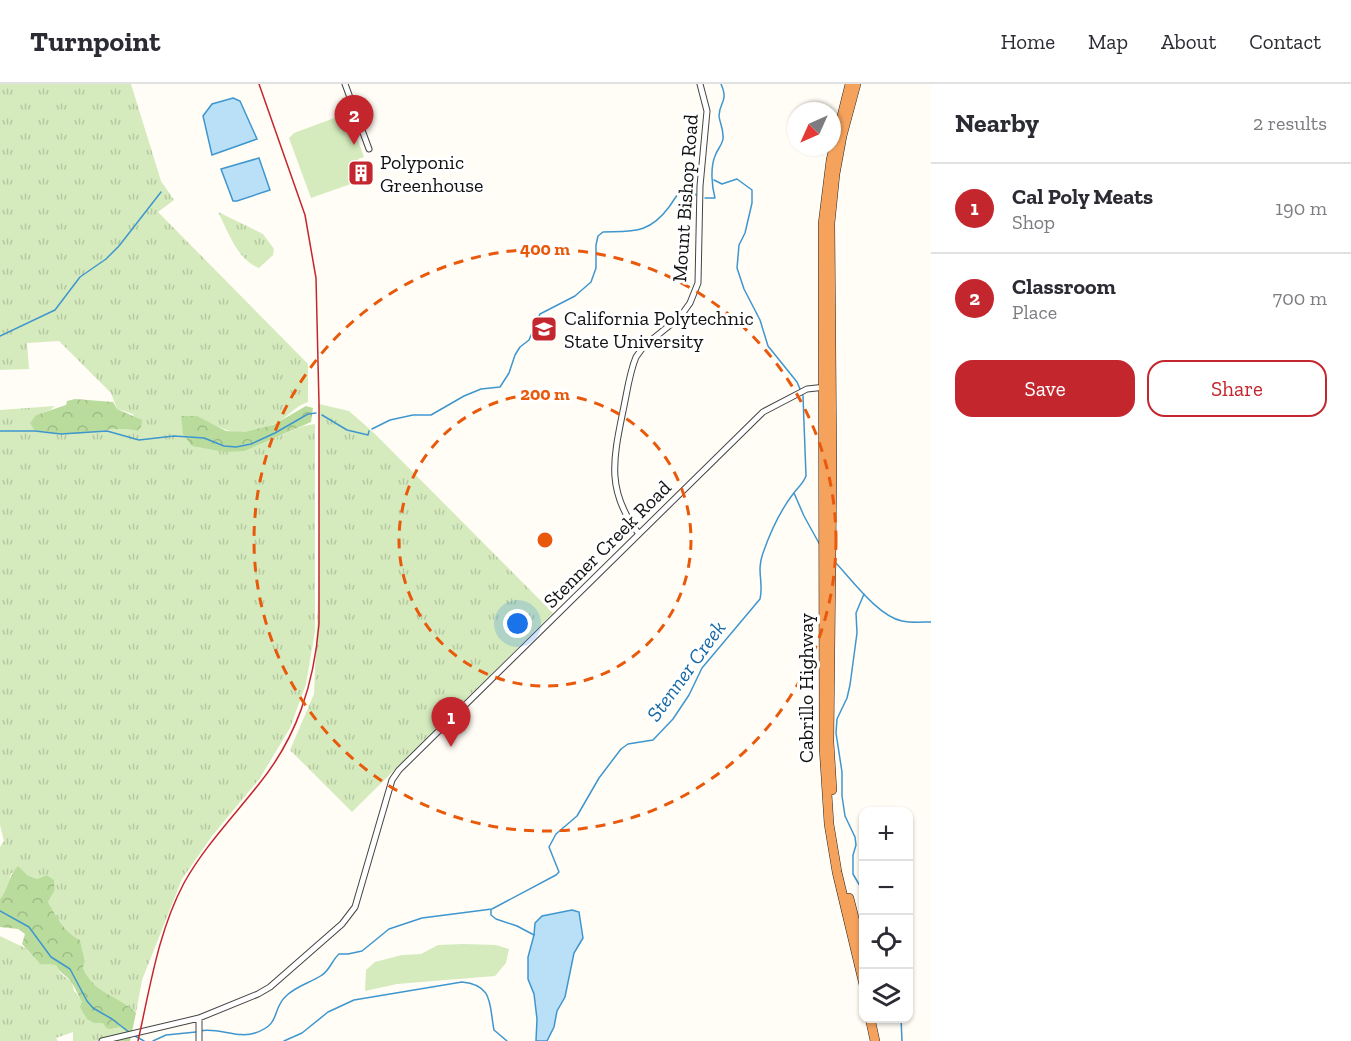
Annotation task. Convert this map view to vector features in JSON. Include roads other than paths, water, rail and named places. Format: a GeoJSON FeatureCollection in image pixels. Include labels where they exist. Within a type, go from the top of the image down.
{"type":"FeatureCollection","features":[{"type":"Feature","properties":{"kind":"highway"},"geometry":{"type":"LineString","coordinates":[[827,387],[823,245],[825,199],[836,133],[850,84]]}},
{"type":"Feature","properties":{"kind":"highway"},"geometry":{"type":"LineString","coordinates":[[827,387],[832,200],[842,136],[856,84]]}},
{"type":"Feature","properties":{"kind":"highway","name":"Cabrillo Highway"},"geometry":{"type":"LineString","coordinates":[[827,387],[832,803],[842,867],[859,937]]}},
{"type":"Feature","properties":{"kind":"highway","name":"Cabrillo Highway"},"geometry":{"type":"LineString","coordinates":[[827,387],[825,781],[837,872],[860,969]]}},
{"type":"Feature","properties":{"kind":"highway"},"geometry":{"type":"LineString","coordinates":[[871,1023],[875,1041]]}},
{"type":"Feature","properties":{"kind":"highway"},"geometry":{"type":"LineString","coordinates":[[877,1023],[881,1041]]}},
{"type":"Feature","properties":{"kind":"street"},"geometry":{"type":"LineString","coordinates":[[345,84],[369,149]]}},
{"type":"Feature","properties":{"kind":"street","name":"Mount Bishop Road"},"geometry":{"type":"LineString","coordinates":[[639,534],[619,502],[614,480],[614,454],[636,357],[644,346],[680,317],[690,303],[698,282],[700,186],[707,111],[700,84]]}},
{"type":"Feature","properties":{"kind":"street","name":"Stenner Creek Road"},"geometry":{"type":"LineString","coordinates":[[102,1041],[199,1018],[265,991],[350,916],[355,907],[392,780],[399,770],[763,412],[807,388],[827,387]]}},
{"type":"Feature","properties":{"kind":"street"},"geometry":{"type":"LineString","coordinates":[[199,1018],[199,1038]]}},
{"type":"Feature","properties":{"kind":"water"},"geometry":{"type":"Polygon","coordinates":[[[233,98],[240,101],[257,139],[212,155],[203,116],[212,104],[233,98]]]}},
{"type":"Feature","properties":{"kind":"water"},"geometry":{"type":"Polygon","coordinates":[[[259,158],[270,190],[233,201],[221,169],[259,158]]]}},
{"type":"Feature","properties":{"kind":"water"},"geometry":{"type":"Polygon","coordinates":[[[572,910],[579,912],[583,938],[574,953],[565,997],[557,1011],[554,1027],[547,1041],[536,1041],[537,1019],[534,994],[528,979],[528,957],[535,923],[542,916],[572,910]]]}},
{"type":"Feature","properties":{"kind":"waterway","name":"Stenner Creek"},"geometry":{"type":"LineString","coordinates":[[705,198],[715,198],[712,166],[723,139],[719,116],[724,98],[721,84]]}},
{"type":"Feature","properties":{"kind":"waterway","name":"Stenner Creek"},"geometry":{"type":"LineString","coordinates":[[200,1031],[214,1030],[242,1035],[255,1033],[273,1021],[281,1001],[286,996],[325,973],[339,954],[362,951],[389,929],[422,918],[492,909],[556,875],[559,872],[549,847],[556,834],[577,816],[599,778],[621,749],[628,744],[653,740],[673,719],[689,695],[702,668],[760,599],[760,566],[766,545],[784,508],[806,476],[803,396],[797,382],[768,346],[760,320],[744,289],[737,268],[739,245],[745,233],[752,203],[752,190],[737,179],[722,184],[714,180]]}},
{"type":"Feature","properties":{"kind":"waterway"},"geometry":{"type":"LineString","coordinates":[[372,429],[390,420],[413,415],[431,415],[481,389],[500,387],[509,373],[515,355],[520,347],[529,340],[540,314],[575,296],[591,282],[596,268],[598,236],[603,232],[632,231],[647,227],[662,216],[687,186],[696,195]]}},
{"type":"Feature","properties":{"kind":"waterway"},"geometry":{"type":"LineString","coordinates":[[0,336],[55,310],[80,277],[106,259],[119,246],[161,192]]}},
{"type":"Feature","properties":{"kind":"waterway"},"geometry":{"type":"LineString","coordinates":[[0,431],[61,434],[107,431],[139,440],[174,436],[204,438],[224,446],[236,447],[251,444],[308,414],[316,413]]}},
{"type":"Feature","properties":{"kind":"waterway"},"geometry":{"type":"LineString","coordinates":[[322,415],[347,430],[368,435],[369,431]]}},
{"type":"Feature","properties":{"kind":"waterway"},"geometry":{"type":"LineString","coordinates":[[794,493],[820,545]]}},
{"type":"Feature","properties":{"kind":"waterway"},"geometry":{"type":"LineString","coordinates":[[835,562],[875,605],[893,618],[902,621],[931,622]]}},
{"type":"Feature","properties":{"kind":"waterway"},"geometry":{"type":"LineString","coordinates":[[859,884],[853,874],[853,855],[856,845],[855,837],[845,816],[836,733],[837,719],[847,698],[850,685],[857,633],[856,613],[864,594]]}},
{"type":"Feature","properties":{"kind":"waterway"},"geometry":{"type":"LineString","coordinates":[[491,910],[491,915],[496,919],[534,935]]}},
{"type":"Feature","properties":{"kind":"waterway"},"geometry":{"type":"LineString","coordinates":[[0,911],[29,927],[51,957],[70,969],[93,1008],[129,1032]]}},
{"type":"Feature","properties":{"kind":"waterway"},"geometry":{"type":"LineString","coordinates":[[284,1041],[302,1033],[328,1012],[354,1000],[462,982],[480,987],[485,992],[490,1005],[494,1030],[507,1041]]}},
{"type":"Feature","properties":{"kind":"waterway"},"geometry":{"type":"LineString","coordinates":[[901,1023],[902,1041]]}},
{"type":"Feature","properties":{"kind":"waterway","name":"Stenner Creek"},"geometry":{"type":"LineString","coordinates":[[153,1041],[166,1035],[196,1032]]}},
{"type":"Feature","properties":{"kind":"waterway"},"geometry":{"type":"LineString","coordinates":[[135,1036],[144,1041]]}},
{"type":"Feature","properties":{"kind":"railway"},"geometry":{"type":"LineString","coordinates":[[138,1041],[161,941],[175,902],[200,857],[259,784],[284,748],[308,689],[317,646],[319,624],[319,404],[316,278],[305,215],[259,84]]}},
{"type":"Feature","properties":{"kind":"place","name":"Classroom"},"geometry":{"type":"Point","coordinates":[354,145]}},
{"type":"Feature","properties":{"kind":"place","name":"Polyponic Greenhouse"},"geometry":{"type":"Point","coordinates":[361,173]}},
{"type":"Feature","properties":{"kind":"place","name":"California Polytechnic State University"},"geometry":{"type":"Point","coordinates":[544,329]}},
{"type":"Feature","properties":{"kind":"place","name":"Cal Poly Meats"},"geometry":{"type":"Point","coordinates":[451,747]}}]}
